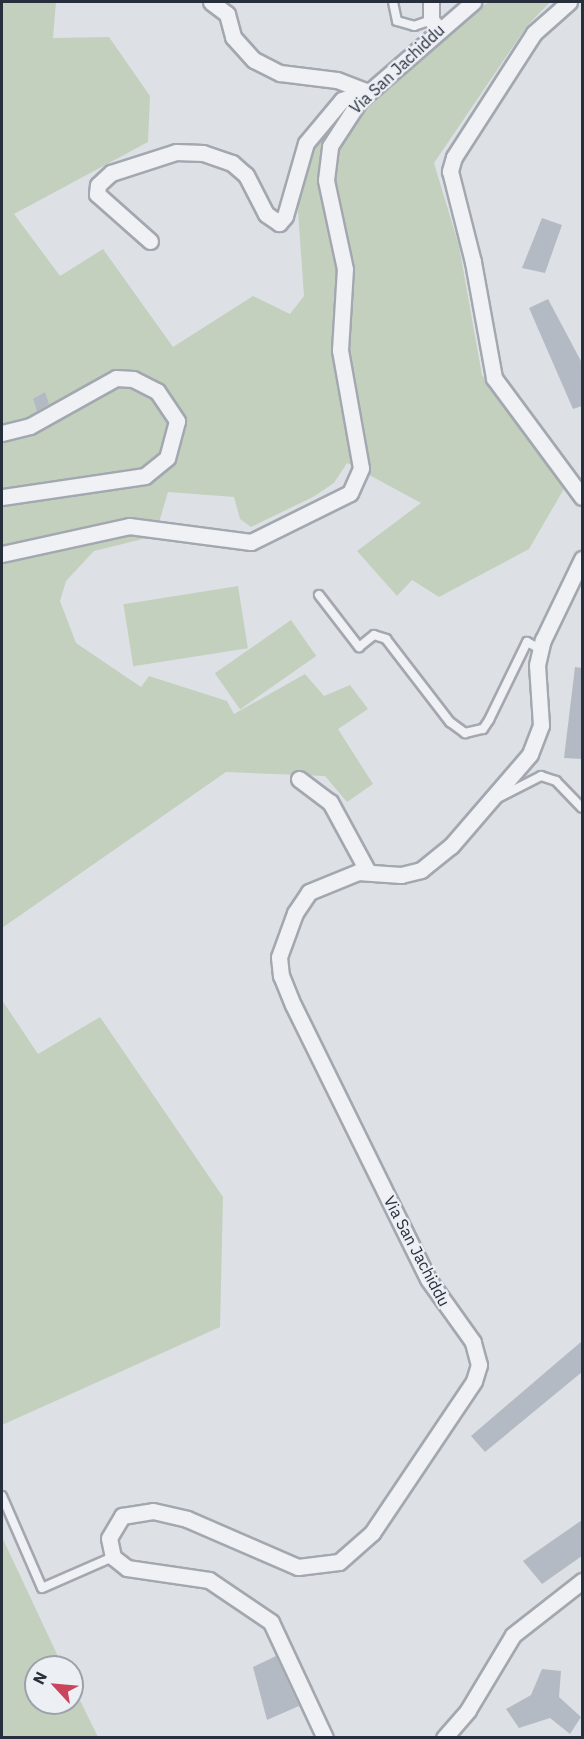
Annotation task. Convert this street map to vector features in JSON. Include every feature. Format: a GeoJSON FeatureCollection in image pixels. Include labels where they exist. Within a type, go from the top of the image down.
{"type":"FeatureCollection","features":[{"type":"Feature","properties":{"kind":"street"},"geometry":{"type":"LineString","coordinates":[[211,2],[228,14],[233,37],[254,60],[280,73],[337,80],[368,92]]}},
{"type":"Feature","properties":{"kind":"street"},"geometry":{"type":"LineString","coordinates":[[431,2],[435,25]]}},
{"type":"Feature","properties":{"kind":"street","name":"Via San Jachiddu"},"geometry":{"type":"LineString","coordinates":[[2,554],[129,526],[251,542],[350,493],[361,468],[340,350],[344,256],[326,170],[335,134],[368,92],[435,25],[473,2]]}},
{"type":"Feature","properties":{"kind":"street"},"geometry":{"type":"LineString","coordinates":[[569,2],[534,33],[454,157],[450,171],[473,262],[494,378],[582,496]]}},
{"type":"Feature","properties":{"kind":"street"},"geometry":{"type":"LineString","coordinates":[[150,241],[97,194],[98,185],[111,173],[176,152],[203,153],[232,164],[246,175],[266,214],[279,223],[306,143],[342,100],[368,92]]}},
{"type":"Feature","properties":{"kind":"street"},"geometry":{"type":"LineString","coordinates":[[2,433],[30,426],[102,382],[116,378],[133,379],[157,391],[177,421],[167,458],[145,476],[2,497]]}},
{"type":"Feature","properties":{"kind":"street","name":"Via San Jachiddu"},"geometry":{"type":"LineString","coordinates":[[113,1557],[109,1545],[114,1524],[122,1516],[141,1510],[187,1519],[298,1567],[318,1568],[346,1558],[372,1533],[410,1480],[477,1373],[473,1342],[428,1279],[279,969],[283,939],[306,896],[339,877],[368,872],[401,875],[421,870],[451,846],[530,754],[539,737],[540,649],[582,559]]}},
{"type":"Feature","properties":{"kind":"street"},"geometry":{"type":"LineString","coordinates":[[299,779],[330,802],[368,872]]}},
{"type":"Feature","properties":{"kind":"street"},"geometry":{"type":"LineString","coordinates":[[113,1557],[137,1571],[209,1580],[263,1616],[281,1636],[325,1737]]}},
{"type":"Feature","properties":{"kind":"street"},"geometry":{"type":"LineString","coordinates":[[444,1737],[468,1710],[513,1635],[582,1581]]}},
{"type":"Feature","properties":{"kind":"lane"},"geometry":{"type":"LineString","coordinates":[[393,2],[397,21],[414,26],[435,25]]}},
{"type":"Feature","properties":{"kind":"lane"},"geometry":{"type":"LineString","coordinates":[[319,595],[359,647],[374,635],[386,639],[450,722],[465,733],[483,729],[527,642],[540,649]]}},
{"type":"Feature","properties":{"kind":"lane"},"geometry":{"type":"LineString","coordinates":[[490,801],[504,798],[529,778],[541,776],[556,781],[582,808]]}},
{"type":"Feature","properties":{"kind":"lane"},"geometry":{"type":"LineString","coordinates":[[2,1496],[42,1588],[113,1557]]}},
{"type":"Feature","properties":{"kind":"green space"},"geometry":{"type":"Polygon","coordinates":[[[56,2],[53,38],[109,37],[150,96],[148,142],[14,214],[60,276],[103,249],[173,347],[253,296],[290,314],[304,296],[298,211],[302,165],[349,101],[471,11],[490,2],[550,2],[527,26],[434,163],[459,246],[482,375],[565,487],[529,549],[439,597],[412,580],[397,596],[357,551],[421,503],[347,463],[334,483],[313,497],[251,527],[240,519],[234,497],[168,492],[155,536],[94,551],[66,581],[60,601],[76,643],[141,687],[149,676],[227,701],[234,714],[305,674],[324,696],[350,685],[368,709],[338,729],[373,784],[347,802],[325,776],[226,772],[2,928],[2,3],[56,2]]]}},
{"type":"Feature","properties":{"kind":"green space"},"geometry":{"type":"Polygon","coordinates":[[[238,586],[248,648],[133,666],[123,604],[238,586]]]}},
{"type":"Feature","properties":{"kind":"green space"},"geometry":{"type":"Polygon","coordinates":[[[291,620],[316,656],[240,709],[215,673],[291,620]]]}},
{"type":"Feature","properties":{"kind":"green space"},"geometry":{"type":"Polygon","coordinates":[[[2,1000],[38,1054],[100,1017],[223,1197],[220,1327],[2,1425],[2,1000]]]}},
{"type":"Feature","properties":{"kind":"green space"},"geometry":{"type":"Polygon","coordinates":[[[2,1537],[57,1655],[24,1655],[24,1715],[84,1715],[84,1708],[98,1737],[2,1737],[2,1537]]]}},
{"type":"Feature","properties":{"kind":"building"},"geometry":{"type":"Polygon","coordinates":[[[542,218],[562,225],[545,273],[522,268],[542,218]]]}},
{"type":"Feature","properties":{"kind":"building"},"geometry":{"type":"Polygon","coordinates":[[[548,299],[582,363],[582,406],[573,409],[529,308],[548,299]]]}},
{"type":"Feature","properties":{"kind":"building"},"geometry":{"type":"Polygon","coordinates":[[[45,392],[49,404],[37,411],[33,399],[45,392]]]}},
{"type":"Feature","properties":{"kind":"building"},"geometry":{"type":"Polygon","coordinates":[[[575,667],[582,668],[582,759],[564,758],[575,667]]]}},
{"type":"Feature","properties":{"kind":"building"},"geometry":{"type":"Polygon","coordinates":[[[582,1341],[582,1372],[485,1452],[471,1436],[582,1341]]]}},
{"type":"Feature","properties":{"kind":"building"},"geometry":{"type":"Polygon","coordinates":[[[582,1520],[582,1556],[542,1584],[523,1561],[582,1520]]]}},
{"type":"Feature","properties":{"kind":"building"},"geometry":{"type":"Polygon","coordinates":[[[276,1656],[299,1706],[267,1720],[253,1667],[276,1656]]]}},
{"type":"Feature","properties":{"kind":"building"},"geometry":{"type":"Polygon","coordinates":[[[542,1669],[561,1671],[559,1697],[581,1717],[570,1734],[550,1718],[519,1728],[506,1709],[531,1695],[542,1669]]]}}]}
